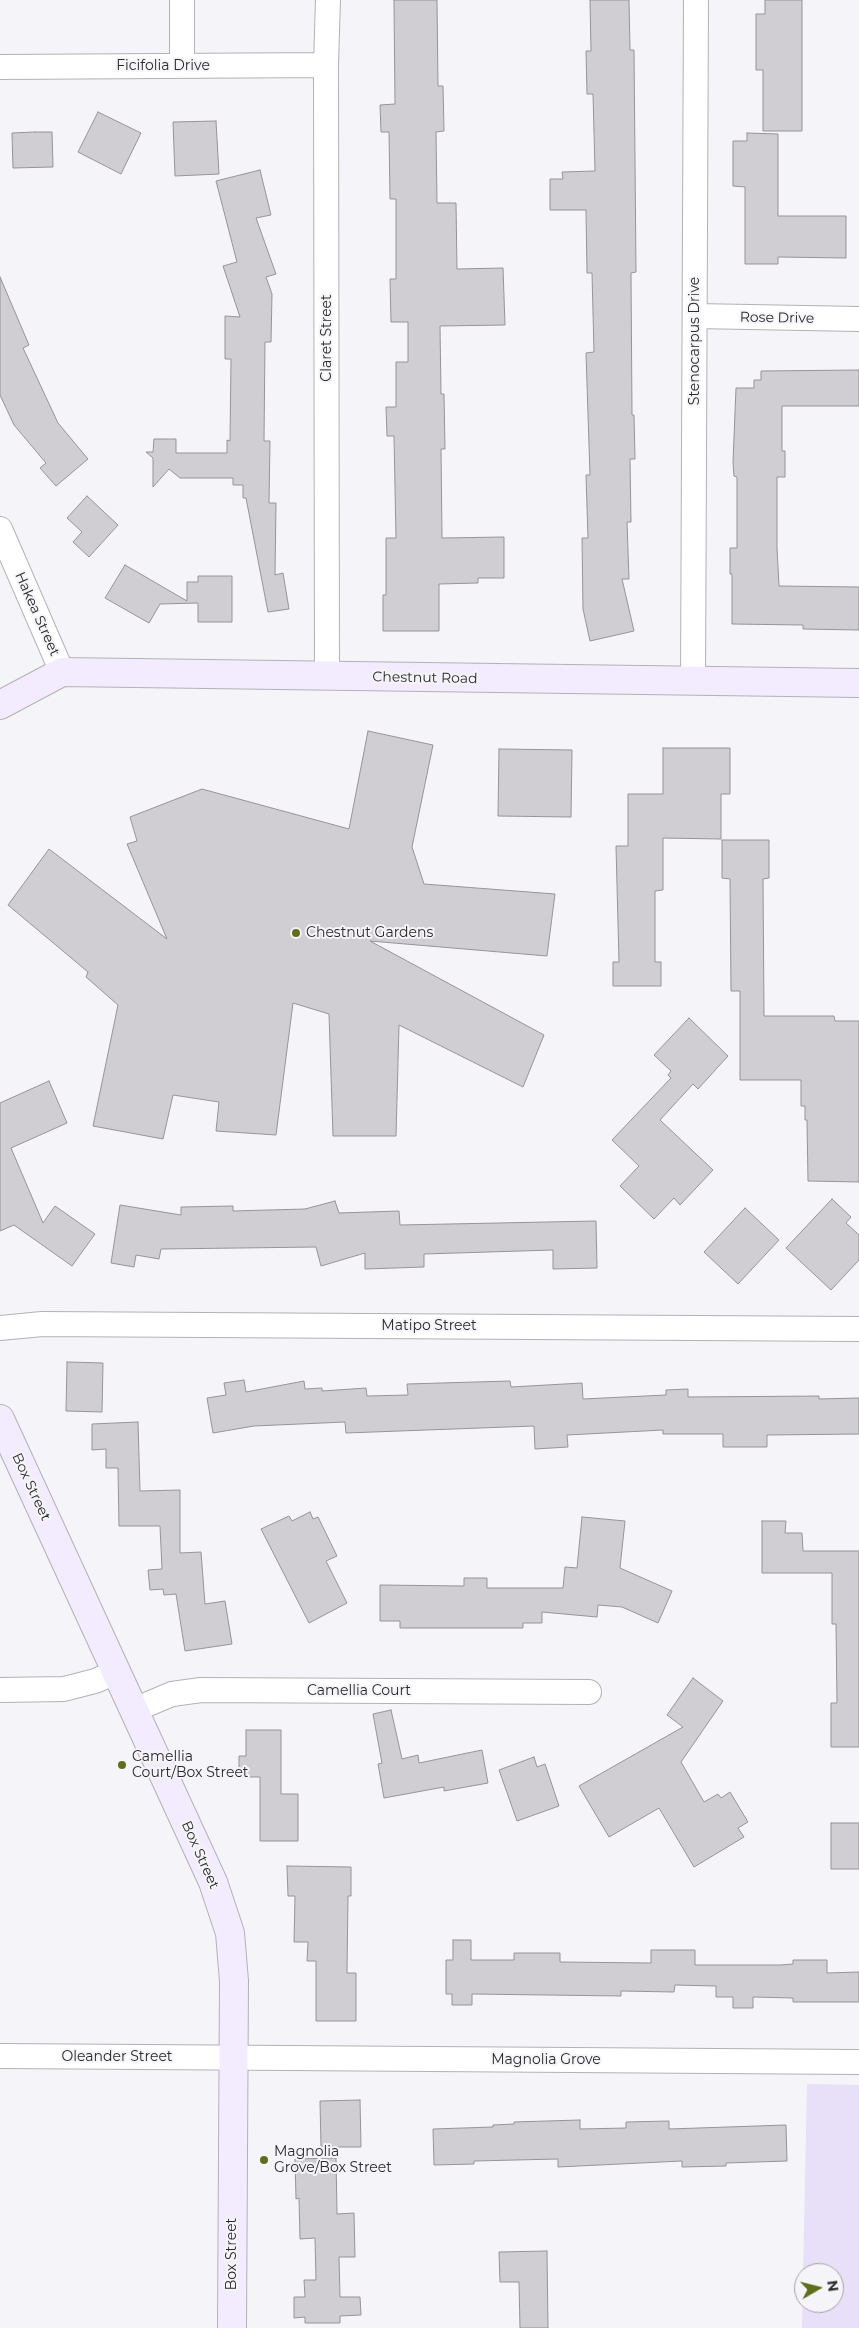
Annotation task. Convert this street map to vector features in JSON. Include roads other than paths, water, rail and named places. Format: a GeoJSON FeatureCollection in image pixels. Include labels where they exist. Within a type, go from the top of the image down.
{"type":"FeatureCollection","features":[{"type":"Feature","properties":{"kind":"main road","name":"Chestnut Road"},"geometry":{"type":"LineString","coordinates":[[0,705],[62,672],[859,683]]}},
{"type":"Feature","properties":{"kind":"main road","name":"Box Street"},"geometry":{"type":"LineString","coordinates":[[0,1419],[223,1908],[233,1957],[232,2328]]}},
{"type":"Feature","properties":{"kind":"street"},"geometry":{"type":"LineString","coordinates":[[182,0],[182,66]]}},
{"type":"Feature","properties":{"kind":"street","name":"Claret Street"},"geometry":{"type":"LineString","coordinates":[[328,0],[326,65],[328,676]]}},
{"type":"Feature","properties":{"kind":"street","name":"Stenocarpus Drive"},"geometry":{"type":"LineString","coordinates":[[693,681],[696,0]]}},
{"type":"Feature","properties":{"kind":"street","name":"Ficifolia Drive"},"geometry":{"type":"LineString","coordinates":[[0,67],[326,65]]}},
{"type":"Feature","properties":{"kind":"street","name":"Rose Drive"},"geometry":{"type":"LineString","coordinates":[[695,316],[859,319]]}},
{"type":"Feature","properties":{"kind":"street","name":"Hakea Street"},"geometry":{"type":"LineString","coordinates":[[0,529],[62,672]]}},
{"type":"Feature","properties":{"kind":"street","name":"Matipo Street"},"geometry":{"type":"LineString","coordinates":[[0,1328],[23,1324],[42,1324],[859,1329]]}},
{"type":"Feature","properties":{"kind":"street"},"geometry":{"type":"LineString","coordinates":[[0,1690],[64,1689],[94,1681],[117,1672]]}},
{"type":"Feature","properties":{"kind":"street","name":"Camellia Court"},"geometry":{"type":"LineString","coordinates":[[134,1710],[172,1694],[201,1690],[589,1692]]}},
{"type":"Feature","properties":{"kind":"street","name":"Oleander Street"},"geometry":{"type":"LineString","coordinates":[[0,2056],[233,2057]]}},
{"type":"Feature","properties":{"kind":"street","name":"Magnolia Grove"},"geometry":{"type":"LineString","coordinates":[[233,2057],[859,2062]]}},
{"type":"Feature","properties":{"kind":"place","name":"Chestnut Gardens"},"geometry":{"type":"Point","coordinates":[296,933]}},
{"type":"Feature","properties":{"kind":"place","name":"Camellia Court/Box Street"},"geometry":{"type":"Point","coordinates":[122,1765]}},
{"type":"Feature","properties":{"kind":"place","name":"Magnolia Grove/Box Street"},"geometry":{"type":"Point","coordinates":[264,2160]}}]}
